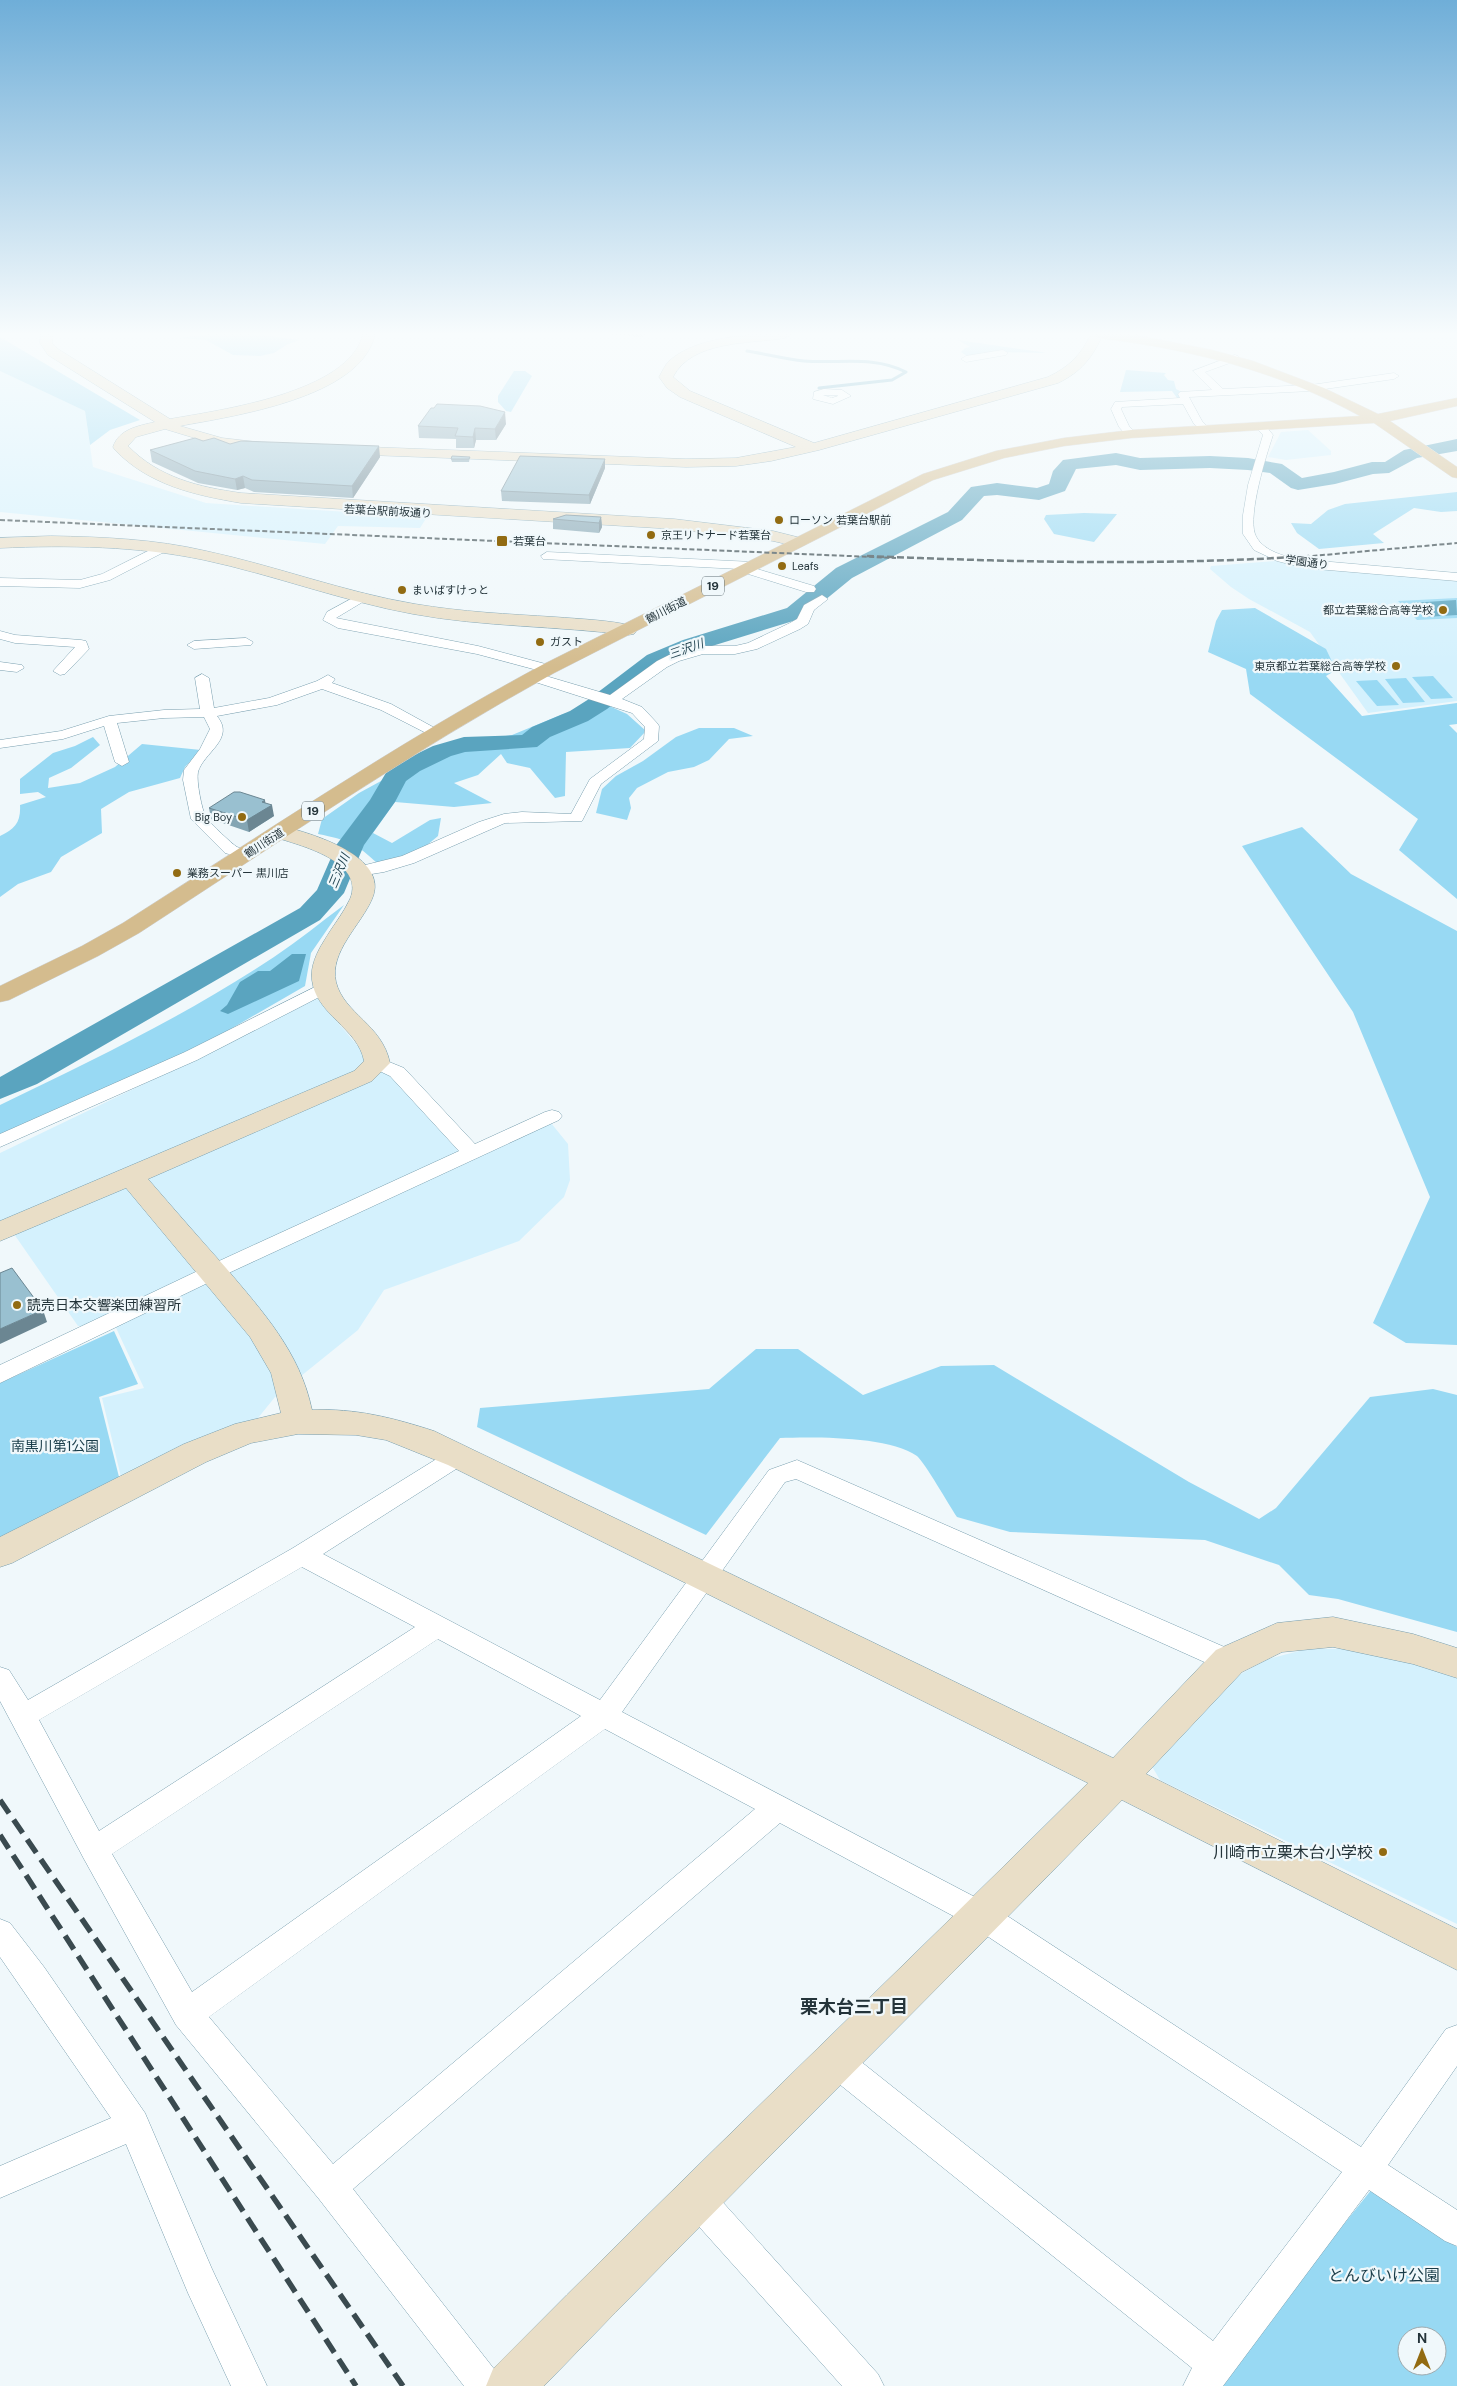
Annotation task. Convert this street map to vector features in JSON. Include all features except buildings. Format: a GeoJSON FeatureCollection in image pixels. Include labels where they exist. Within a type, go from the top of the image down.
{"type":"FeatureCollection","features":[{"type":"Feature","properties":{"kind":"main road","name":"鶴川街道"},"geometry":{"type":"LineString","coordinates":[[0,995],[90,951],[131,928],[435,732],[541,673],[913,484],[963,465],[1041,445]]}},
{"type":"Feature","properties":{"kind":"main road"},"geometry":{"type":"LineString","coordinates":[[1416,445],[1457,474]]}},
{"type":"Feature","properties":{"kind":"street","name":"若葉台駅前坂通り"},"geometry":{"type":"LineString","coordinates":[[110,445],[110,448],[128,464],[153,480],[208,497],[276,504],[716,529]]}},
{"type":"Feature","properties":{"kind":"street","name":"若葉台駅前坂通り"},"geometry":{"type":"LineString","coordinates":[[121,445],[120,447],[151,472],[162,478],[215,494],[278,500],[686,525],[716,529]]}},
{"type":"Feature","properties":{"kind":"street"},"geometry":{"type":"LineString","coordinates":[[330,447],[717,463],[770,457],[804,445]]}},
{"type":"Feature","properties":{"kind":"street","name":"学園通り"},"geometry":{"type":"LineString","coordinates":[[1265,445],[1258,466],[1248,528],[1255,542],[1268,553],[1299,563],[1457,577]]}},
{"type":"Feature","properties":{"kind":"street"},"geometry":{"type":"LineString","coordinates":[[716,529],[781,537],[799,542]]}},
{"type":"Feature","properties":{"kind":"street"},"geometry":{"type":"LineString","coordinates":[[0,543],[94,542],[162,548],[221,559],[362,598],[439,614],[589,624],[628,630]]}},
{"type":"Feature","properties":{"kind":"street"},"geometry":{"type":"LineString","coordinates":[[0,582],[80,584],[106,577],[162,548]]}},
{"type":"Feature","properties":{"kind":"street"},"geometry":{"type":"LineString","coordinates":[[547,556],[750,567],[810,589]]}},
{"type":"Feature","properties":{"kind":"street"},"geometry":{"type":"LineString","coordinates":[[358,870],[383,868],[403,862],[487,824],[505,818],[534,816],[577,818],[596,782],[651,741],[652,726],[637,710],[478,650],[338,624],[329,620],[331,615],[362,598]]}},
{"type":"Feature","properties":{"kind":"street"},"geometry":{"type":"LineString","coordinates":[[611,700],[662,664],[674,658],[703,650],[735,650],[752,646],[795,626],[803,621],[808,608],[822,599]]}},
{"type":"Feature","properties":{"kind":"street"},"geometry":{"type":"LineString","coordinates":[[0,635],[15,639],[81,644],[82,649],[60,671]]}},
{"type":"Feature","properties":{"kind":"street"},"geometry":{"type":"LineString","coordinates":[[194,644],[246,642]]}},
{"type":"Feature","properties":{"kind":"street"},"geometry":{"type":"LineString","coordinates":[[0,666],[17,668]]}},
{"type":"Feature","properties":{"kind":"street"},"geometry":{"type":"LineString","coordinates":[[202,678],[208,713],[216,723],[217,729],[207,750],[191,770],[190,780],[193,797],[199,819],[231,850],[247,854]]}},
{"type":"Feature","properties":{"kind":"street"},"geometry":{"type":"LineString","coordinates":[[0,744],[62,735],[110,720],[164,714],[208,713],[272,702],[325,681],[386,706],[435,732]]}},
{"type":"Feature","properties":{"kind":"street"},"geometry":{"type":"LineString","coordinates":[[110,720],[122,762]]}},
{"type":"Feature","properties":{"kind":"street"},"geometry":{"type":"LineString","coordinates":[[282,832],[332,851],[358,870],[363,886],[362,897],[328,954],[323,975],[325,987],[331,1000],[375,1046],[377,1063]]}},
{"type":"Feature","properties":{"kind":"street"},"geometry":{"type":"LineString","coordinates":[[0,1142],[192,1056],[325,987]]}},
{"type":"Feature","properties":{"kind":"street"},"geometry":{"type":"LineString","coordinates":[[377,1063],[397,1072],[472,1153]]}},
{"type":"Feature","properties":{"kind":"street"},"geometry":{"type":"LineString","coordinates":[[0,1232],[363,1076],[377,1063]]}},
{"type":"Feature","properties":{"kind":"street"},"geometry":{"type":"LineString","coordinates":[[0,1376],[213,1272],[552,1116]]}},
{"type":"Feature","properties":{"kind":"street"},"geometry":{"type":"LineString","coordinates":[[131,1176],[261,1329],[275,1349],[289,1376],[296,1402],[298,1422]]}},
{"type":"Feature","properties":{"kind":"street"},"geometry":{"type":"LineString","coordinates":[[0,1553],[219,1441],[246,1432],[298,1422],[348,1422],[388,1428],[423,1440],[458,1456],[704,1579],[1118,1778],[1457,1950]]}},
{"type":"Feature","properties":{"kind":"street"},"geometry":{"type":"LineString","coordinates":[[23,1716],[302,1554],[458,1456]]}},
{"type":"Feature","properties":{"kind":"street"},"geometry":{"type":"LineString","coordinates":[[187,2014],[605,1714],[777,1476],[797,1469],[1229,1661]]}},
{"type":"Feature","properties":{"kind":"street"},"geometry":{"type":"LineString","coordinates":[[302,1554],[982,1916],[1457,2229]]}},
{"type":"Feature","properties":{"kind":"street"},"geometry":{"type":"LineString","coordinates":[[94,1850],[436,1627]]}},
{"type":"Feature","properties":{"kind":"street"},"geometry":{"type":"LineString","coordinates":[[510,2386],[834,2060],[982,1916],[1118,1778],[1229,1661],[1277,1638],[1333,1632],[1413,1649],[1457,1663]]}},
{"type":"Feature","properties":{"kind":"street"},"geometry":{"type":"LineString","coordinates":[[0,1678],[23,1716],[94,1850],[187,2014],[332,2187],[486,2386]]}},
{"type":"Feature","properties":{"kind":"street"},"geometry":{"type":"LineString","coordinates":[[332,2187],[778,1807]]}},
{"type":"Feature","properties":{"kind":"street"},"geometry":{"type":"LineString","coordinates":[[0,1932],[134,2124],[200,2281],[249,2386]]}},
{"type":"Feature","properties":{"kind":"street"},"geometry":{"type":"LineString","coordinates":[[834,2060],[1209,2376],[1366,2168],[1457,2040]]}},
{"type":"Feature","properties":{"kind":"street"},"geometry":{"type":"LineString","coordinates":[[0,2182],[134,2124]]}},
{"type":"Feature","properties":{"kind":"street"},"geometry":{"type":"LineString","coordinates":[[697,2199],[866,2386]]}},
{"type":"Feature","properties":{"kind":"shaded area"},"geometry":{"type":"Polygon","coordinates":[[[0,445],[90,445],[93,467],[206,503],[427,517],[420,528],[338,526],[325,544],[0,512],[0,445]]]}},
{"type":"Feature","properties":{"kind":"shaded area"},"geometry":{"type":"Polygon","coordinates":[[[1274,445],[1325,445],[1331,451],[1331,455],[1286,460],[1268,457],[1274,445]]]}},
{"type":"Feature","properties":{"kind":"shaded area","name":"東京都立若葉総合高等学校"},"geometry":{"type":"Polygon","coordinates":[[[1276,561],[1295,565],[1457,580],[1457,701],[1368,713],[1310,632],[1249,599],[1210,569],[1211,566],[1276,561]]]}},
{"type":"Feature","properties":{"kind":"shaded area"},"geometry":{"type":"Polygon","coordinates":[[[1456,600],[1457,615],[1425,617],[1411,603],[1456,600]]]}},
{"type":"Feature","properties":{"kind":"shaded area"},"geometry":{"type":"Polygon","coordinates":[[[292,954],[306,954],[299,981],[228,1014],[220,1011],[227,1005],[240,982],[258,971],[270,971],[292,954]]]}},
{"type":"Feature","properties":{"kind":"shaded area"},"geometry":{"type":"Polygon","coordinates":[[[309,998],[318,999],[362,1051],[393,1077],[468,1162],[551,1123],[568,1144],[570,1180],[564,1197],[519,1241],[384,1290],[358,1330],[275,1397],[258,1418],[211,1433],[121,1477],[102,1398],[144,1388],[111,1317],[89,1326],[78,1326],[7,1224],[0,1227],[0,1153],[225,1045],[309,998]]]}},
{"type":"Feature","properties":{"kind":"shaded area","name":"川崎市立栗木台小学校"},"geometry":{"type":"Polygon","coordinates":[[[1307,1649],[1347,1649],[1379,1653],[1457,1678],[1457,1924],[1160,1780],[1150,1763],[1239,1675],[1268,1659],[1307,1649]]]}},
{"type":"Feature","properties":{"kind":"green space"},"geometry":{"type":"Polygon","coordinates":[[[1457,492],[1457,511],[1441,512],[1414,508],[1373,534],[1384,543],[1319,549],[1297,533],[1291,523],[1311,524],[1328,510],[1345,504],[1457,492]]]}},
{"type":"Feature","properties":{"kind":"green space"},"geometry":{"type":"Polygon","coordinates":[[[1117,514],[1094,542],[1054,534],[1044,519],[1046,515],[1117,514]]]}},
{"type":"Feature","properties":{"kind":"green space"},"geometry":{"type":"Polygon","coordinates":[[[1457,598],[1457,618],[1417,620],[1398,601],[1457,598]]]}},
{"type":"Feature","properties":{"kind":"green space"},"geometry":{"type":"Polygon","coordinates":[[[1255,608],[1326,649],[1336,670],[1326,676],[1362,716],[1457,703],[1457,724],[1449,725],[1457,733],[1457,899],[1399,850],[1418,819],[1250,694],[1246,669],[1208,652],[1216,621],[1222,610],[1255,608]]]}},
{"type":"Feature","properties":{"kind":"green space"},"geometry":{"type":"Polygon","coordinates":[[[1433,676],[1453,698],[1431,699],[1412,677],[1433,676]]]}},
{"type":"Feature","properties":{"kind":"green space"},"geometry":{"type":"Polygon","coordinates":[[[1406,678],[1425,702],[1403,703],[1385,679],[1406,678]]]}},
{"type":"Feature","properties":{"kind":"green space"},"geometry":{"type":"Polygon","coordinates":[[[1377,680],[1399,705],[1377,706],[1356,681],[1377,680]]]}},
{"type":"Feature","properties":{"kind":"green space"},"geometry":{"type":"Polygon","coordinates":[[[607,705],[627,714],[646,731],[630,748],[566,752],[565,796],[555,798],[530,768],[507,763],[501,754],[478,775],[454,783],[492,803],[454,807],[395,802],[373,833],[392,843],[430,820],[441,818],[438,836],[420,851],[378,864],[364,851],[351,843],[318,834],[322,819],[359,793],[403,769],[428,749],[512,735],[563,714],[607,705]]]}},
{"type":"Feature","properties":{"kind":"green space"},"geometry":{"type":"Polygon","coordinates":[[[699,728],[734,728],[753,736],[729,739],[709,760],[694,767],[668,772],[637,788],[629,798],[631,808],[627,820],[596,813],[602,789],[616,776],[643,761],[676,737],[699,728]]]}},
{"type":"Feature","properties":{"kind":"green space"},"geometry":{"type":"Polygon","coordinates":[[[93,737],[100,745],[71,768],[49,778],[48,788],[80,783],[115,767],[142,744],[201,750],[185,767],[180,778],[129,792],[101,809],[102,833],[61,857],[51,872],[18,884],[0,897],[0,836],[10,831],[16,824],[20,805],[46,797],[38,792],[20,794],[20,779],[53,753],[75,746],[93,737]]]}},
{"type":"Feature","properties":{"kind":"green space"},"geometry":{"type":"Polygon","coordinates":[[[1302,827],[1351,874],[1457,931],[1457,1345],[1406,1343],[1373,1323],[1430,1197],[1353,1012],[1242,846],[1302,827]]]}},
{"type":"Feature","properties":{"kind":"green space"},"geometry":{"type":"Polygon","coordinates":[[[344,905],[311,953],[305,986],[208,1042],[0,1134],[0,1105],[105,1054],[208,998],[274,957],[344,905]]]}},
{"type":"Feature","properties":{"kind":"green space","name":"南黒川第1公園"},"geometry":{"type":"Polygon","coordinates":[[[114,1331],[138,1384],[99,1397],[119,1477],[0,1539],[0,1383],[114,1331]]]}},
{"type":"Feature","properties":{"kind":"green space"},"geometry":{"type":"Polygon","coordinates":[[[756,1349],[798,1349],[863,1395],[941,1366],[994,1365],[1189,1482],[1259,1519],[1276,1508],[1370,1397],[1433,1389],[1457,1395],[1457,1632],[1338,1599],[1309,1595],[1279,1565],[1205,1540],[1010,1532],[957,1517],[917,1456],[904,1449],[870,1441],[780,1438],[706,1535],[477,1427],[480,1408],[709,1389],[756,1349]]]}},
{"type":"Feature","properties":{"kind":"green space","name":"とんびいけ公園"},"geometry":{"type":"Polygon","coordinates":[[[1372,2189],[1457,2247],[1457,2386],[1214,2386],[1372,2189]]]}},
{"type":"Feature","properties":{"kind":"waterway","name":"三沢川"},"geometry":{"type":"LineString","coordinates":[[0,1089],[26,1077],[310,914],[330,893],[351,844],[382,802],[396,776],[411,766],[442,751],[464,745],[528,742],[541,732],[579,716],[598,704],[655,660],[691,645],[795,613],[844,573],[955,516],[978,491],[997,489],[1039,494],[1058,487],[1063,471],[1070,464],[1116,459],[1140,464],[1210,462],[1248,464],[1275,468],[1298,484],[1335,478],[1372,468],[1389,467],[1411,454],[1455,445]]}},
{"type":"Feature","properties":{"kind":"railway"},"geometry":{"type":"LineString","coordinates":[[0,520],[896,558]]}},
{"type":"Feature","properties":{"kind":"railway"},"geometry":{"type":"LineString","coordinates":[[1290,558],[1457,543]]}},
{"type":"Feature","properties":{"kind":"railway"},"geometry":{"type":"LineString","coordinates":[[867,556],[1088,562],[1198,561],[1309,556]]}},
{"type":"Feature","properties":{"kind":"railway"},"geometry":{"type":"LineString","coordinates":[[0,1800],[403,2386]]}},
{"type":"Feature","properties":{"kind":"railway"},"geometry":{"type":"LineString","coordinates":[[0,1835],[356,2386]]}},
{"type":"Feature","properties":{"kind":"place","name":"ローソン 若葉台駅前"},"geometry":{"type":"Point","coordinates":[779,520]}},
{"type":"Feature","properties":{"kind":"place","name":"京王リトナード若葉台"},"geometry":{"type":"Point","coordinates":[651,535]}},
{"type":"Feature","properties":{"kind":"place","name":"若葉台"},"geometry":{"type":"Point","coordinates":[502,541]}},
{"type":"Feature","properties":{"kind":"place","name":"Leafs"},"geometry":{"type":"Point","coordinates":[782,566]}},
{"type":"Feature","properties":{"kind":"place","name":"まいばすけっと"},"geometry":{"type":"Point","coordinates":[402,590]}},
{"type":"Feature","properties":{"kind":"place","name":"都立若葉総合高等学校"},"geometry":{"type":"Point","coordinates":[1443,610]}},
{"type":"Feature","properties":{"kind":"place","name":"ガスト"},"geometry":{"type":"Point","coordinates":[540,642]}},
{"type":"Feature","properties":{"kind":"place","name":"東京都立若葉総合高等学校"},"geometry":{"type":"Point","coordinates":[1396,666]}},
{"type":"Feature","properties":{"kind":"place","name":"Big Boy"},"geometry":{"type":"Point","coordinates":[242,817]}},
{"type":"Feature","properties":{"kind":"place","name":"業務スーパー 黒川店"},"geometry":{"type":"Point","coordinates":[177,873]}},
{"type":"Feature","properties":{"kind":"place","name":"読売日本交響楽団練習所"},"geometry":{"type":"Point","coordinates":[17,1305]}},
{"type":"Feature","properties":{"kind":"place","name":"川崎市立栗木台小学校"},"geometry":{"type":"Point","coordinates":[1383,1852]}},
{"type":"Feature","properties":{"kind":"district","name":"栗木台三丁目"},"geometry":{"type":"Point","coordinates":[854,2007]}}]}
